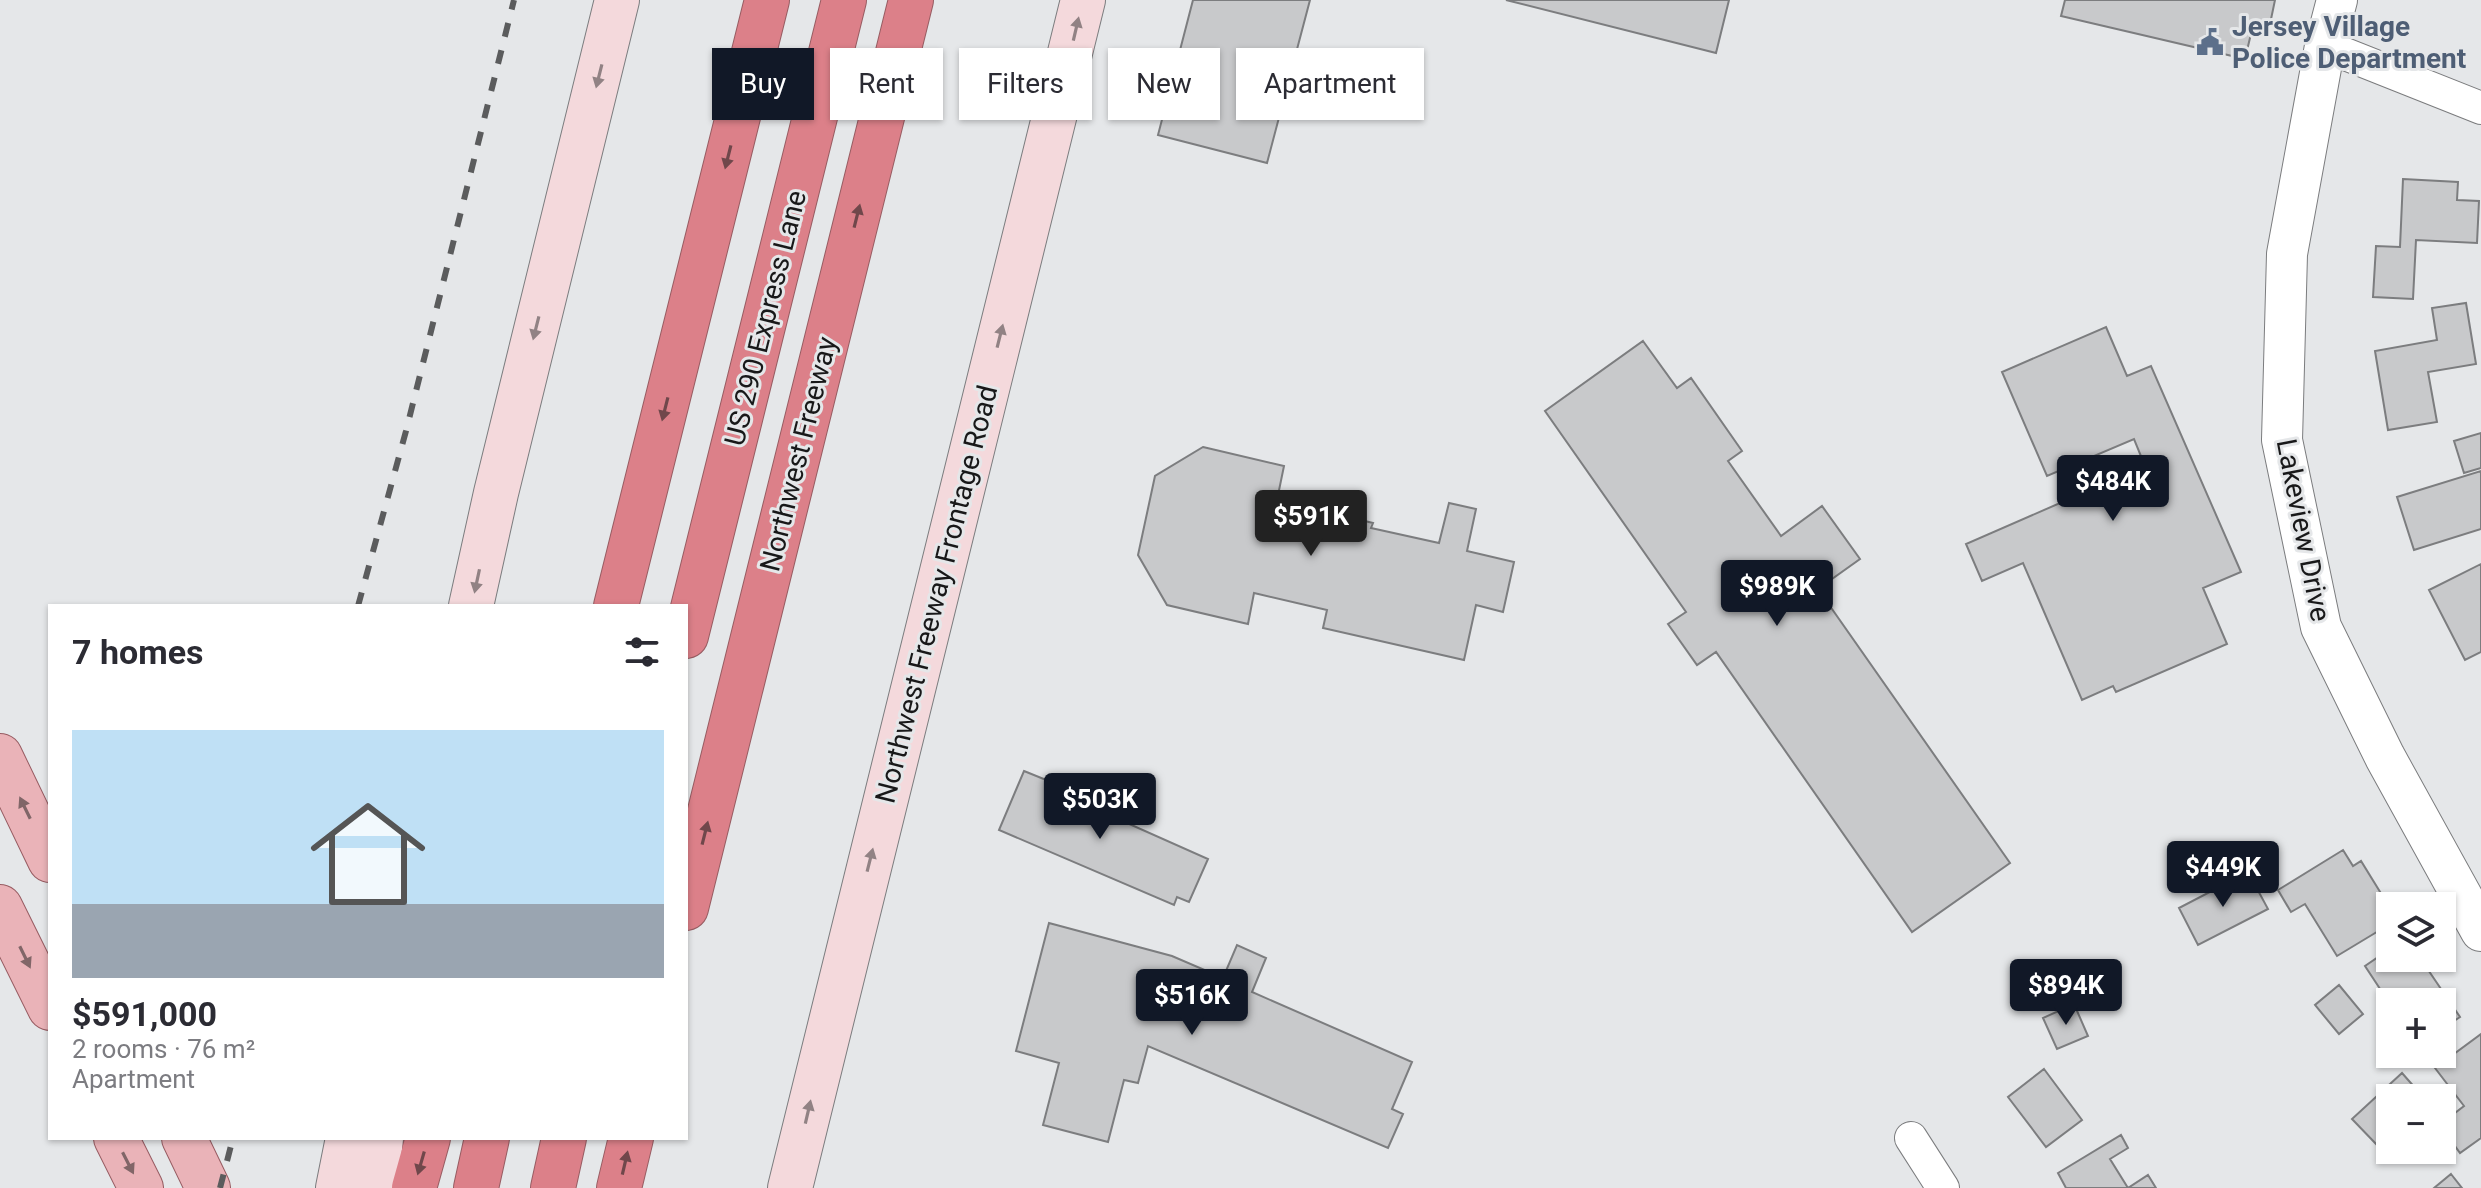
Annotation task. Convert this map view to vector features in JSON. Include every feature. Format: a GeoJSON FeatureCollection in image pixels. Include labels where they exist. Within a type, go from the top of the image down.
{"type":"FeatureCollection","features":[{"type":"Feature","properties":{"kind":"highway"},"geometry":{"type":"LineString","coordinates":[[616,604],[767,0]]}},
{"type":"Feature","properties":{"kind":"highway","name":"US 290 Express Lane"},"geometry":{"type":"LineString","coordinates":[[688,628],[844,0]]}},
{"type":"Feature","properties":{"kind":"highway","name":"Northwest Freeway"},"geometry":{"type":"LineString","coordinates":[[688,900],[911,0]]}},
{"type":"Feature","properties":{"kind":"highway"},"geometry":{"type":"LineString","coordinates":[[414,1188],[427,1140]]}},
{"type":"Feature","properties":{"kind":"highway"},"geometry":{"type":"LineString","coordinates":[[476,1188],[487,1140]]}},
{"type":"Feature","properties":{"kind":"highway"},"geometry":{"type":"LineString","coordinates":[[553,1188],[564,1140]]}},
{"type":"Feature","properties":{"kind":"highway"},"geometry":{"type":"LineString","coordinates":[[619,1188],[631,1140]]}},
{"type":"Feature","properties":{"kind":"main road"},"geometry":{"type":"LineString","coordinates":[[471,604],[617,0]]}},
{"type":"Feature","properties":{"kind":"main road","name":"Northwest Freeway Frontage Road"},"geometry":{"type":"LineString","coordinates":[[790,1188],[1083,0]]}},
{"type":"Feature","properties":{"kind":"main road"},"geometry":{"type":"LineString","coordinates":[[0,756],[48,856]]}},
{"type":"Feature","properties":{"kind":"main road"},"geometry":{"type":"LineString","coordinates":[[0,907],[48,1004]]}},
{"type":"Feature","properties":{"kind":"main road"},"geometry":{"type":"LineString","coordinates":[[117,1140],[141,1188]]}},
{"type":"Feature","properties":{"kind":"main road"},"geometry":{"type":"LineString","coordinates":[[185,1140],[208,1188]]}},
{"type":"Feature","properties":{"kind":"main road"},"geometry":{"type":"LineString","coordinates":[[338,1188],[348,1140]]}},
{"type":"Feature","properties":{"kind":"main road"},"geometry":{"type":"LineString","coordinates":[[376,1188],[381,1140]]}},
{"type":"Feature","properties":{"kind":"street","name":"Lakeview Drive"},"geometry":{"type":"LineString","coordinates":[[2337,0],[2325,46],[2287,254],[2282,440],[2321,627],[2385,757],[2481,931]]}},
{"type":"Feature","properties":{"kind":"street"},"geometry":{"type":"LineString","coordinates":[[2325,46],[2481,108]]}},
{"type":"Feature","properties":{"kind":"street"},"geometry":{"type":"LineString","coordinates":[[1911,1138],[1943,1188]]}},
{"type":"Feature","properties":{"kind":"building"},"geometry":{"type":"Polygon","coordinates":[[[1193,0],[1310,0],[1297,48],[1236,48],[1236,120],[1278,120],[1267,163],[1158,135],[1162,120],[1220,120],[1220,48],[1181,48],[1193,0]]]}},
{"type":"Feature","properties":{"kind":"building"},"geometry":{"type":"Polygon","coordinates":[[[1506,0],[1729,0],[1716,53],[1506,0]]]}},
{"type":"Feature","properties":{"kind":"building","name":"Jersey Village Police Department"},"geometry":{"type":"Polygon","coordinates":[[[2065,0],[2275,0],[2270,24],[2254,21],[2245,59],[2061,16],[2065,0]]]}},
{"type":"Feature","properties":{"kind":"building"},"geometry":{"type":"Polygon","coordinates":[[[2403,179],[2458,182],[2457,200],[2479,201],[2477,243],[2416,240],[2413,299],[2373,297],[2376,246],[2400,247],[2403,179]]]}},
{"type":"Feature","properties":{"kind":"building"},"geometry":{"type":"Polygon","coordinates":[[[2466,303],[2476,364],[2428,372],[2437,422],[2388,430],[2375,351],[2437,340],[2432,308],[2466,303]]]}},
{"type":"Feature","properties":{"kind":"building"},"geometry":{"type":"Polygon","coordinates":[[[2106,327],[2127,376],[2151,366],[2241,572],[2203,588],[2227,644],[2116,692],[2113,686],[2082,700],[2023,563],[1982,581],[1966,544],[2145,466],[2134,439],[2047,476],[2002,372],[2106,327]]]}},
{"type":"Feature","properties":{"kind":"building"},"geometry":{"type":"Polygon","coordinates":[[[1643,341],[1677,388],[1691,378],[1742,451],[1728,461],[1781,536],[1822,506],[1860,559],[1818,589],[2010,863],[1912,932],[1716,652],[1697,665],[1668,624],[1686,612],[1545,411],[1643,341]]]}},
{"type":"Feature","properties":{"kind":"building"},"geometry":{"type":"Polygon","coordinates":[[[2481,433],[2481,468],[2464,473],[2454,441],[2481,433]]]}},
{"type":"Feature","properties":{"kind":"building"},"geometry":{"type":"Polygon","coordinates":[[[1203,447],[1284,466],[1277,500],[1373,523],[1371,528],[1439,543],[1449,503],[1476,509],[1467,551],[1514,562],[1503,612],[1476,605],[1464,660],[1323,628],[1327,610],[1254,593],[1248,624],[1167,605],[1138,555],[1155,476],[1203,447]]]}},
{"type":"Feature","properties":{"kind":"building"},"geometry":{"type":"Polygon","coordinates":[[[2481,471],[2481,529],[2414,550],[2397,497],[2481,471]]]}},
{"type":"Feature","properties":{"kind":"building"},"geometry":{"type":"Polygon","coordinates":[[[2481,564],[2481,652],[2465,660],[2429,590],[2481,564]]]}},
{"type":"Feature","properties":{"kind":"building"},"geometry":{"type":"Polygon","coordinates":[[[1024,771],[1076,792],[1073,799],[1208,859],[1189,902],[1177,897],[1174,905],[999,830],[1024,771]]]}},
{"type":"Feature","properties":{"kind":"building"},"geometry":{"type":"Polygon","coordinates":[[[2343,850],[2353,866],[2361,861],[2380,892],[2376,892],[2376,932],[2337,956],[2305,904],[2291,912],[2278,890],[2343,850]]]}},
{"type":"Feature","properties":{"kind":"building"},"geometry":{"type":"Polygon","coordinates":[[[2248,872],[2268,909],[2198,945],[2179,908],[2248,872]]]}},
{"type":"Feature","properties":{"kind":"building"},"geometry":{"type":"Polygon","coordinates":[[[1049,923],[1172,956],[1223,978],[1237,945],[1266,958],[1252,992],[1412,1062],[1392,1109],[1403,1114],[1388,1148],[1148,1046],[1138,1083],[1124,1080],[1108,1142],[1043,1125],[1059,1063],[1016,1051],[1049,923]]]}},
{"type":"Feature","properties":{"kind":"building"},"geometry":{"type":"Polygon","coordinates":[[[2376,959],[2376,972],[2429,972],[2440,988],[2379,988],[2365,966],[2376,959]]]}},
{"type":"Feature","properties":{"kind":"building"},"geometry":{"type":"Polygon","coordinates":[[[2339,985],[2363,1014],[2339,1034],[2315,1005],[2339,985]]]}},
{"type":"Feature","properties":{"kind":"building"},"geometry":{"type":"Polygon","coordinates":[[[2074,1004],[2088,1036],[2057,1049],[2043,1018],[2074,1004]]]}},
{"type":"Feature","properties":{"kind":"building"},"geometry":{"type":"Polygon","coordinates":[[[2481,1034],[2481,1138],[2460,1153],[2456,1147],[2456,1112],[2464,1106],[2456,1096],[2456,1084],[2447,1084],[2435,1068],[2456,1068],[2456,1052],[2481,1034]]]}},
{"type":"Feature","properties":{"kind":"building"},"geometry":{"type":"Polygon","coordinates":[[[2044,1069],[2082,1120],[2046,1147],[2008,1097],[2044,1069]]]}},
{"type":"Feature","properties":{"kind":"building"},"geometry":{"type":"Polygon","coordinates":[[[2402,1073],[2412,1084],[2390,1084],[2402,1073]]]}},
{"type":"Feature","properties":{"kind":"building"},"geometry":{"type":"Polygon","coordinates":[[[2376,1097],[2376,1144],[2352,1119],[2376,1097]]]}},
{"type":"Feature","properties":{"kind":"building"},"geometry":{"type":"Polygon","coordinates":[[[2121,1135],[2128,1148],[2110,1159],[2128,1188],[2066,1188],[2058,1173],[2121,1135]]]}},
{"type":"Feature","properties":{"kind":"building"},"geometry":{"type":"Polygon","coordinates":[[[2451,1174],[2462,1188],[2434,1188],[2451,1174]]]}},
{"type":"Feature","properties":{"kind":"building"},"geometry":{"type":"Polygon","coordinates":[[[2148,1175],[2156,1188],[2128,1188],[2148,1175]]]}},
{"type":"Feature","properties":{"kind":"railway"},"geometry":{"type":"LineString","coordinates":[[359,604],[406,431],[514,0]]}},
{"type":"Feature","properties":{"kind":"railway"},"geometry":{"type":"LineString","coordinates":[[220,1188],[232,1140]]}},
{"type":"Feature","properties":{"kind":"place","name":"Jersey Village Police Department"},"geometry":{"type":"Point","coordinates":[2210,42]}}]}
